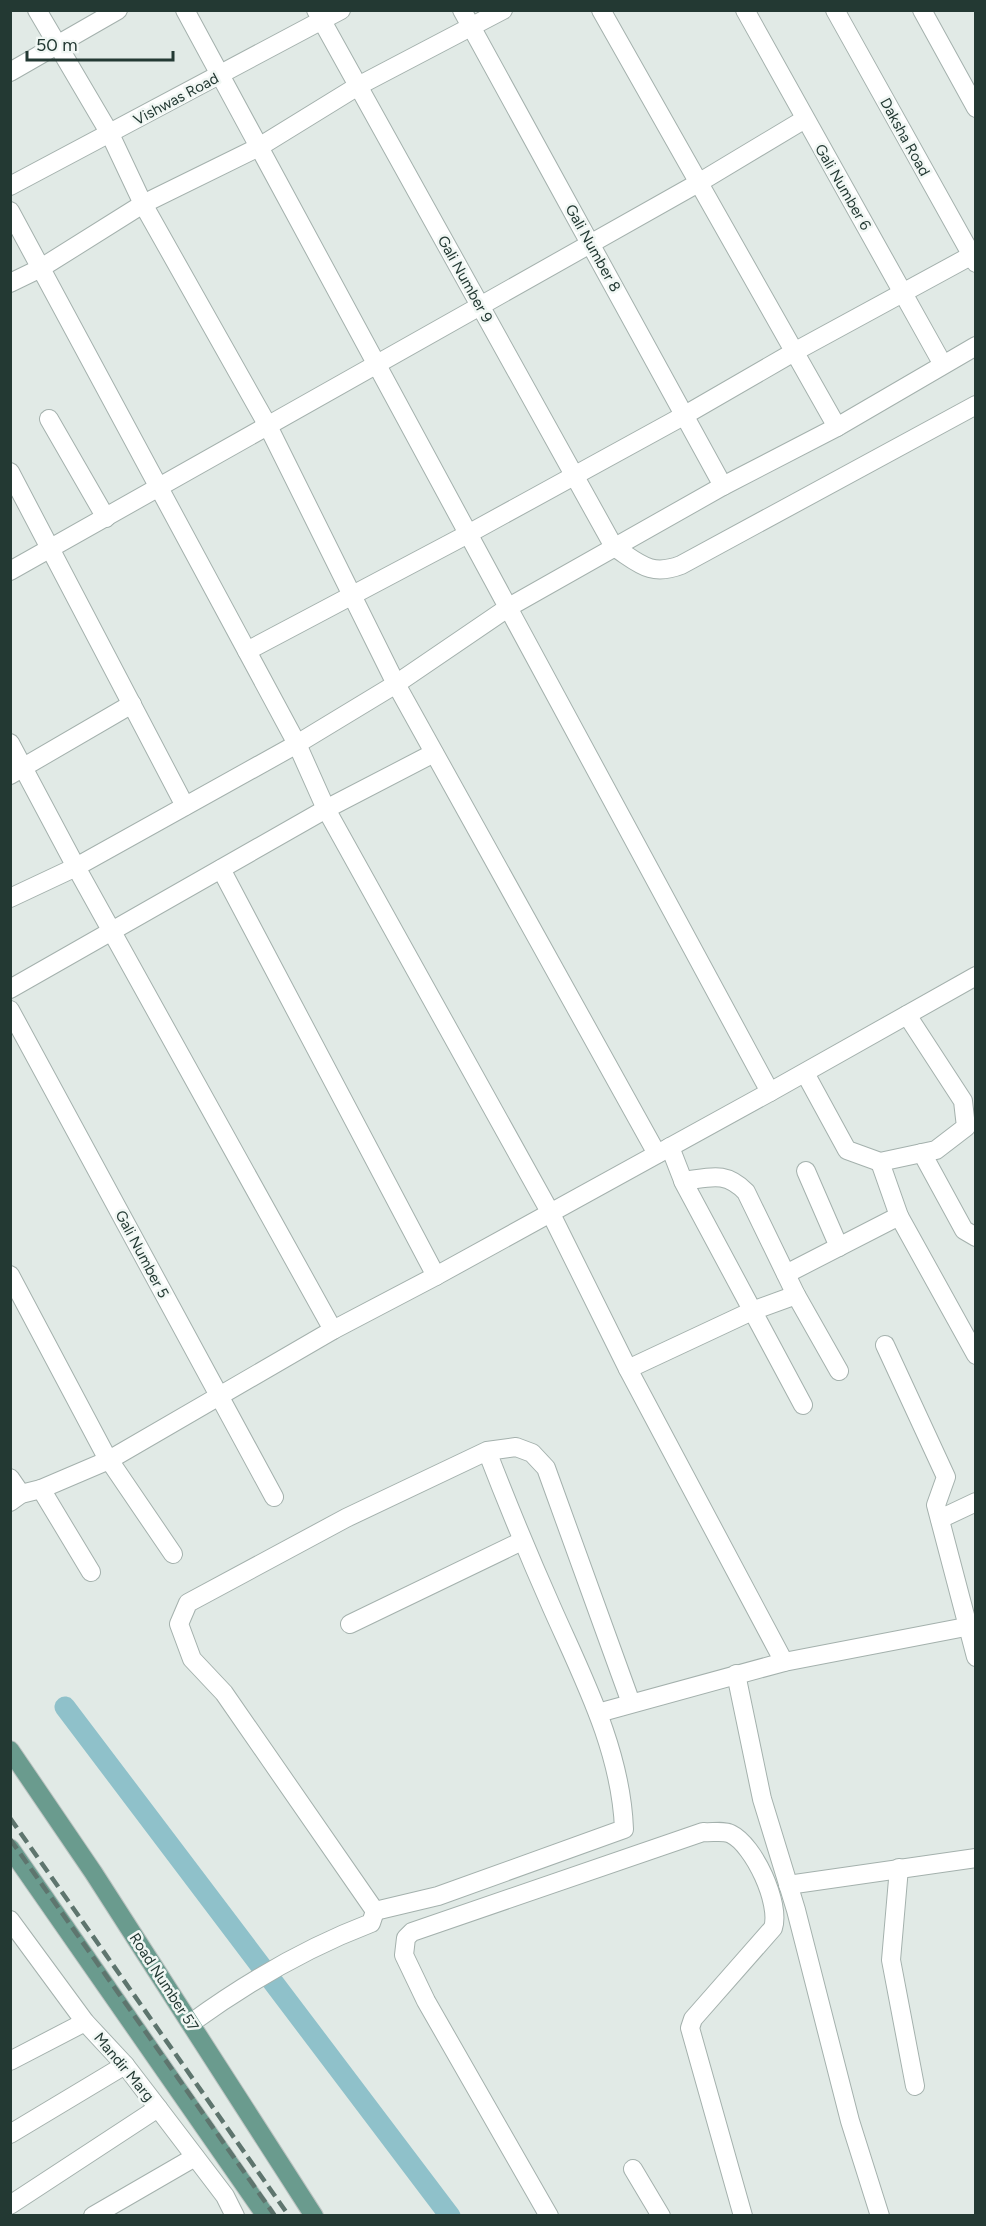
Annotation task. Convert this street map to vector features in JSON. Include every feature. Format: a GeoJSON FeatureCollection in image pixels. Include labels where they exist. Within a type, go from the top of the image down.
{"type":"FeatureCollection","features":[{"type":"Feature","properties":{"kind":"main road","name":"Road Number 57"},"geometry":{"type":"LineString","coordinates":[[10,1750],[191,2023],[314,2216]]}},
{"type":"Feature","properties":{"kind":"main road"},"geometry":{"type":"LineString","coordinates":[[10,1848],[266,2216]]}},
{"type":"Feature","properties":{"kind":"street"},"geometry":{"type":"LineString","coordinates":[[37,10],[56,46],[110,134],[143,204],[268,426],[396,684],[663,1151],[683,1180],[803,1405]]}},
{"type":"Feature","properties":{"kind":"street"},"geometry":{"type":"LineString","coordinates":[[10,72],[118,10]]}},
{"type":"Feature","properties":{"kind":"street"},"geometry":{"type":"LineString","coordinates":[[185,10],[770,1092]]}},
{"type":"Feature","properties":{"kind":"street","name":"Vishwas Road"},"geometry":{"type":"LineString","coordinates":[[10,186],[221,75],[319,16],[341,10]]}},
{"type":"Feature","properties":{"kind":"street"},"geometry":{"type":"LineString","coordinates":[[10,283],[41,268],[143,204],[259,147],[466,18],[503,10]]}},
{"type":"Feature","properties":{"kind":"street"},"geometry":{"type":"LineString","coordinates":[[602,10],[837,427]]}},
{"type":"Feature","properties":{"kind":"street","name":"Gali Number 6"},"geometry":{"type":"LineString","coordinates":[[745,10],[942,363]]}},
{"type":"Feature","properties":{"kind":"street","name":"Daksha Road"},"geometry":{"type":"LineString","coordinates":[[835,10],[974,257]]}},
{"type":"Feature","properties":{"kind":"street"},"geometry":{"type":"LineString","coordinates":[[922,10],[975,108]]}},
{"type":"Feature","properties":{"kind":"street","name":"Gali Number 9"},"geometry":{"type":"LineString","coordinates":[[319,16],[614,547]]}},
{"type":"Feature","properties":{"kind":"street","name":"Gali Number 8"},"geometry":{"type":"LineString","coordinates":[[466,18],[723,486]]}},
{"type":"Feature","properties":{"kind":"street"},"geometry":{"type":"LineString","coordinates":[[10,571],[700,182],[805,119]]}},
{"type":"Feature","properties":{"kind":"street"},"geometry":{"type":"LineString","coordinates":[[10,211],[297,744],[326,809],[550,1212],[628,1369],[784,1662]]}},
{"type":"Feature","properties":{"kind":"street"},"geometry":{"type":"LineString","coordinates":[[247,651],[685,416],[903,292],[974,257]]}},
{"type":"Feature","properties":{"kind":"street"},"geometry":{"type":"LineString","coordinates":[[10,898],[76,867],[297,744],[396,684],[509,607],[723,486],[837,427],[942,363],[975,346]]}},
{"type":"Feature","properties":{"kind":"street"},"geometry":{"type":"LineString","coordinates":[[614,547],[649,569],[664,571],[673,568],[974,409]]}},
{"type":"Feature","properties":{"kind":"street"},"geometry":{"type":"LineString","coordinates":[[49,419],[106,518]]}},
{"type":"Feature","properties":{"kind":"street"},"geometry":{"type":"LineString","coordinates":[[10,472],[185,806]]}},
{"type":"Feature","properties":{"kind":"street"},"geometry":{"type":"LineString","coordinates":[[17,770],[132,704]]}},
{"type":"Feature","properties":{"kind":"street"},"geometry":{"type":"LineString","coordinates":[[10,743],[17,770],[76,867],[333,1330]]}},
{"type":"Feature","properties":{"kind":"street"},"geometry":{"type":"LineString","coordinates":[[10,989],[326,809],[434,753]]}},
{"type":"Feature","properties":{"kind":"street"},"geometry":{"type":"LineString","coordinates":[[221,869],[436,1276]]}},
{"type":"Feature","properties":{"kind":"street"},"geometry":{"type":"LineString","coordinates":[[10,1478],[15,1498],[109,1460],[333,1330],[436,1276],[805,1073],[975,976]]}},
{"type":"Feature","properties":{"kind":"street","name":"Gali Number 5"},"geometry":{"type":"LineString","coordinates":[[10,1010],[274,1497]]}},
{"type":"Feature","properties":{"kind":"street"},"geometry":{"type":"LineString","coordinates":[[908,1015],[975,1117]]}},
{"type":"Feature","properties":{"kind":"street"},"geometry":{"type":"LineString","coordinates":[[805,1073],[847,1150],[880,1162],[936,1150],[966,1127],[963,1101]]}},
{"type":"Feature","properties":{"kind":"street"},"geometry":{"type":"LineString","coordinates":[[922,1153],[964,1230],[975,1237]]}},
{"type":"Feature","properties":{"kind":"street"},"geometry":{"type":"LineString","coordinates":[[880,1162],[899,1216],[975,1355]]}},
{"type":"Feature","properties":{"kind":"street"},"geometry":{"type":"LineString","coordinates":[[806,1171],[839,1247]]}},
{"type":"Feature","properties":{"kind":"street"},"geometry":{"type":"LineString","coordinates":[[683,1180],[723,1176],[735,1180],[746,1191],[796,1295],[839,1371]]}},
{"type":"Feature","properties":{"kind":"street"},"geometry":{"type":"LineString","coordinates":[[786,1274],[899,1216]]}},
{"type":"Feature","properties":{"kind":"street"},"geometry":{"type":"LineString","coordinates":[[10,1275],[109,1460],[173,1554]]}},
{"type":"Feature","properties":{"kind":"street"},"geometry":{"type":"LineString","coordinates":[[628,1369],[752,1311],[796,1295]]}},
{"type":"Feature","properties":{"kind":"street"},"geometry":{"type":"LineString","coordinates":[[885,1345],[946,1477],[936,1505],[972,1626],[975,1657]]}},
{"type":"Feature","properties":{"kind":"street"},"geometry":{"type":"LineString","coordinates":[[375,1911],[224,1693],[192,1659],[178,1624],[183,1610],[200,1596],[346,1518],[487,1450],[516,1447],[532,1454],[546,1468],[632,1703]]}},
{"type":"Feature","properties":{"kind":"street"},"geometry":{"type":"LineString","coordinates":[[375,1911],[438,1896],[624,1829],[623,1795],[598,1713],[522,1540],[487,1450]]}},
{"type":"Feature","properties":{"kind":"street"},"geometry":{"type":"LineString","coordinates":[[41,1489],[92,1572]]}},
{"type":"Feature","properties":{"kind":"street"},"geometry":{"type":"LineString","coordinates":[[940,1519],[975,1503]]}},
{"type":"Feature","properties":{"kind":"street"},"geometry":{"type":"LineString","coordinates":[[350,1624],[522,1540]]}},
{"type":"Feature","properties":{"kind":"street"},"geometry":{"type":"LineString","coordinates":[[598,1713],[784,1662],[972,1626]]}},
{"type":"Feature","properties":{"kind":"street"},"geometry":{"type":"LineString","coordinates":[[736,1674],[762,1799],[788,1885],[850,2121],[880,2216]]}},
{"type":"Feature","properties":{"kind":"street"},"geometry":{"type":"LineString","coordinates":[[549,2216],[426,2001],[404,1955],[406,1938],[412,1932],[703,1832],[730,1833],[750,1849],[765,1881],[775,1920],[773,1928],[693,2019],[690,2028],[743,2216]]}},
{"type":"Feature","properties":{"kind":"street"},"geometry":{"type":"LineString","coordinates":[[788,1885],[975,1858]]}},
{"type":"Feature","properties":{"kind":"street"},"geometry":{"type":"LineString","coordinates":[[899,1868],[891,1960],[915,2086]]}},
{"type":"Feature","properties":{"kind":"street"},"geometry":{"type":"LineString","coordinates":[[191,2023],[213,2007],[330,1939],[371,1923],[375,1911]]}},
{"type":"Feature","properties":{"kind":"street","name":"Mandir Marg"},"geometry":{"type":"LineString","coordinates":[[10,1920],[17,1942],[125,2065],[225,2196],[236,2216]]}},
{"type":"Feature","properties":{"kind":"street"},"geometry":{"type":"LineString","coordinates":[[10,2061],[85,2022]]}},
{"type":"Feature","properties":{"kind":"street"},"geometry":{"type":"LineString","coordinates":[[10,2134],[125,2065]]}},
{"type":"Feature","properties":{"kind":"street"},"geometry":{"type":"LineString","coordinates":[[10,2205],[158,2108]]}},
{"type":"Feature","properties":{"kind":"street"},"geometry":{"type":"LineString","coordinates":[[93,2216],[195,2157]]}},
{"type":"Feature","properties":{"kind":"street"},"geometry":{"type":"LineString","coordinates":[[633,2169],[661,2216]]}},
{"type":"Feature","properties":{"kind":"waterway"},"geometry":{"type":"LineString","coordinates":[[65,1707],[450,2216]]}},
{"type":"Feature","properties":{"kind":"railway"},"geometry":{"type":"LineString","coordinates":[[10,1818],[289,2216]]}},
{"type":"Feature","properties":{"kind":"railway"},"geometry":{"type":"LineString","coordinates":[[10,1839],[275,2216]]}}]}
